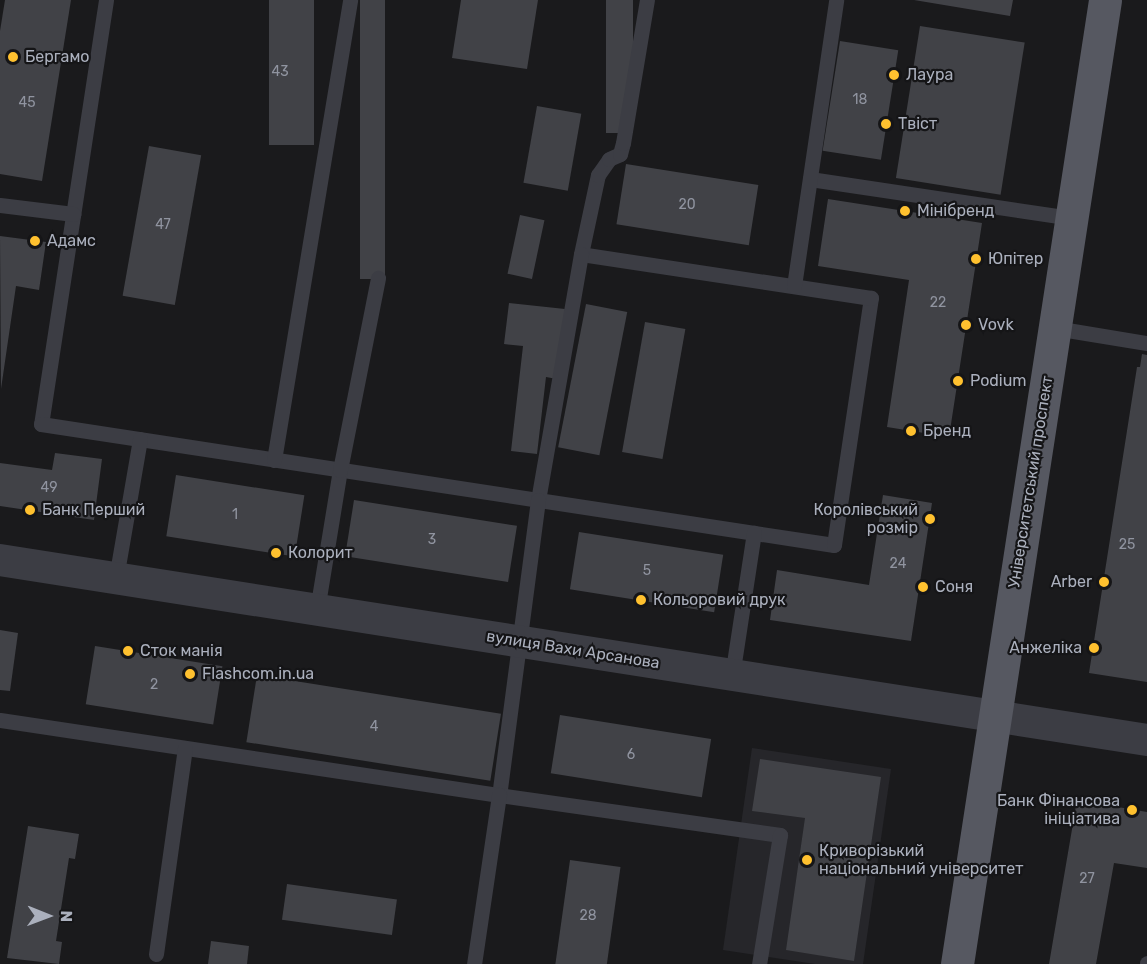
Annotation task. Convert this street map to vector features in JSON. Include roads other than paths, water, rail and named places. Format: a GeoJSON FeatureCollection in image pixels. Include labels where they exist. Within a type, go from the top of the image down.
{"type":"FeatureCollection","features":[{"type":"Feature","properties":{"kind":"main road","name":"Університетський проспект"},"geometry":{"type":"LineString","coordinates":[[957,964],[1106,0]]}},
{"type":"Feature","properties":{"kind":"street","name":"вулиця Вахи Арсанова"},"geometry":{"type":"LineString","coordinates":[[0,560],[1147,740]]}},
{"type":"Feature","properties":{"kind":"lane"},"geometry":{"type":"LineString","coordinates":[[105,0],[41,424],[834,545],[871,298],[581,254]]}},
{"type":"Feature","properties":{"kind":"lane"},"geometry":{"type":"LineString","coordinates":[[274,460],[350,0]]}},
{"type":"Feature","properties":{"kind":"lane"},"geometry":{"type":"LineString","coordinates":[[474,964],[521,642],[538,500],[581,254],[598,175],[609,159],[620,154],[623,143],[646,0]]}},
{"type":"Feature","properties":{"kind":"lane"},"geometry":{"type":"LineString","coordinates":[[794,286],[836,0]]}},
{"type":"Feature","properties":{"kind":"lane"},"geometry":{"type":"LineString","coordinates":[[810,179],[1072,218]]}},
{"type":"Feature","properties":{"kind":"lane"},"geometry":{"type":"LineString","coordinates":[[0,205],[73,214]]}},
{"type":"Feature","properties":{"kind":"lane"},"geometry":{"type":"LineString","coordinates":[[317,610],[340,470],[378,278]]}},
{"type":"Feature","properties":{"kind":"lane"},"geometry":{"type":"LineString","coordinates":[[1055,328],[1147,343]]}},
{"type":"Feature","properties":{"kind":"lane"},"geometry":{"type":"LineString","coordinates":[[116,578],[140,439]]}},
{"type":"Feature","properties":{"kind":"lane"},"geometry":{"type":"LineString","coordinates":[[732,676],[754,533]]}},
{"type":"Feature","properties":{"kind":"lane"},"geometry":{"type":"LineString","coordinates":[[0,720],[780,835],[759,964]]}},
{"type":"Feature","properties":{"kind":"lane"},"geometry":{"type":"LineString","coordinates":[[156,954],[185,748]]}},
{"type":"Feature","properties":{"kind":"place","name":"Бергамо"},"geometry":{"type":"Point","coordinates":[13,57]}},
{"type":"Feature","properties":{"kind":"place","name":"Лаура"},"geometry":{"type":"Point","coordinates":[894,75]}},
{"type":"Feature","properties":{"kind":"place","name":"Твіст"},"geometry":{"type":"Point","coordinates":[886,124]}},
{"type":"Feature","properties":{"kind":"place","name":"Мінібренд"},"geometry":{"type":"Point","coordinates":[905,211]}},
{"type":"Feature","properties":{"kind":"place","name":"Адамс"},"geometry":{"type":"Point","coordinates":[35,241]}},
{"type":"Feature","properties":{"kind":"place","name":"Юпітер"},"geometry":{"type":"Point","coordinates":[976,259]}},
{"type":"Feature","properties":{"kind":"place","name":"Vovk"},"geometry":{"type":"Point","coordinates":[966,325]}},
{"type":"Feature","properties":{"kind":"place","name":"Podium"},"geometry":{"type":"Point","coordinates":[958,381]}},
{"type":"Feature","properties":{"kind":"place","name":"Бренд"},"geometry":{"type":"Point","coordinates":[911,431]}},
{"type":"Feature","properties":{"kind":"place","name":"Банк Перший"},"geometry":{"type":"Point","coordinates":[30,510]}},
{"type":"Feature","properties":{"kind":"place","name":"Королівський розмір"},"geometry":{"type":"Point","coordinates":[930,519]}},
{"type":"Feature","properties":{"kind":"place","name":"Колорит"},"geometry":{"type":"Point","coordinates":[276,553]}},
{"type":"Feature","properties":{"kind":"place","name":"Arber"},"geometry":{"type":"Point","coordinates":[1104,582]}},
{"type":"Feature","properties":{"kind":"place","name":"Соня"},"geometry":{"type":"Point","coordinates":[923,587]}},
{"type":"Feature","properties":{"kind":"place","name":"Кольоровий друк"},"geometry":{"type":"Point","coordinates":[641,600]}},
{"type":"Feature","properties":{"kind":"place","name":"Анжеліка"},"geometry":{"type":"Point","coordinates":[1094,648]}},
{"type":"Feature","properties":{"kind":"place","name":"Сток манія"},"geometry":{"type":"Point","coordinates":[128,651]}},
{"type":"Feature","properties":{"kind":"place","name":"Flashcom.in.ua"},"geometry":{"type":"Point","coordinates":[190,674]}},
{"type":"Feature","properties":{"kind":"place","name":"Банк Фінансова ініціатива"},"geometry":{"type":"Point","coordinates":[1132,810]}},
{"type":"Feature","properties":{"kind":"place","name":"Криворізький національний університет"},"geometry":{"type":"Point","coordinates":[807,860]}}]}
